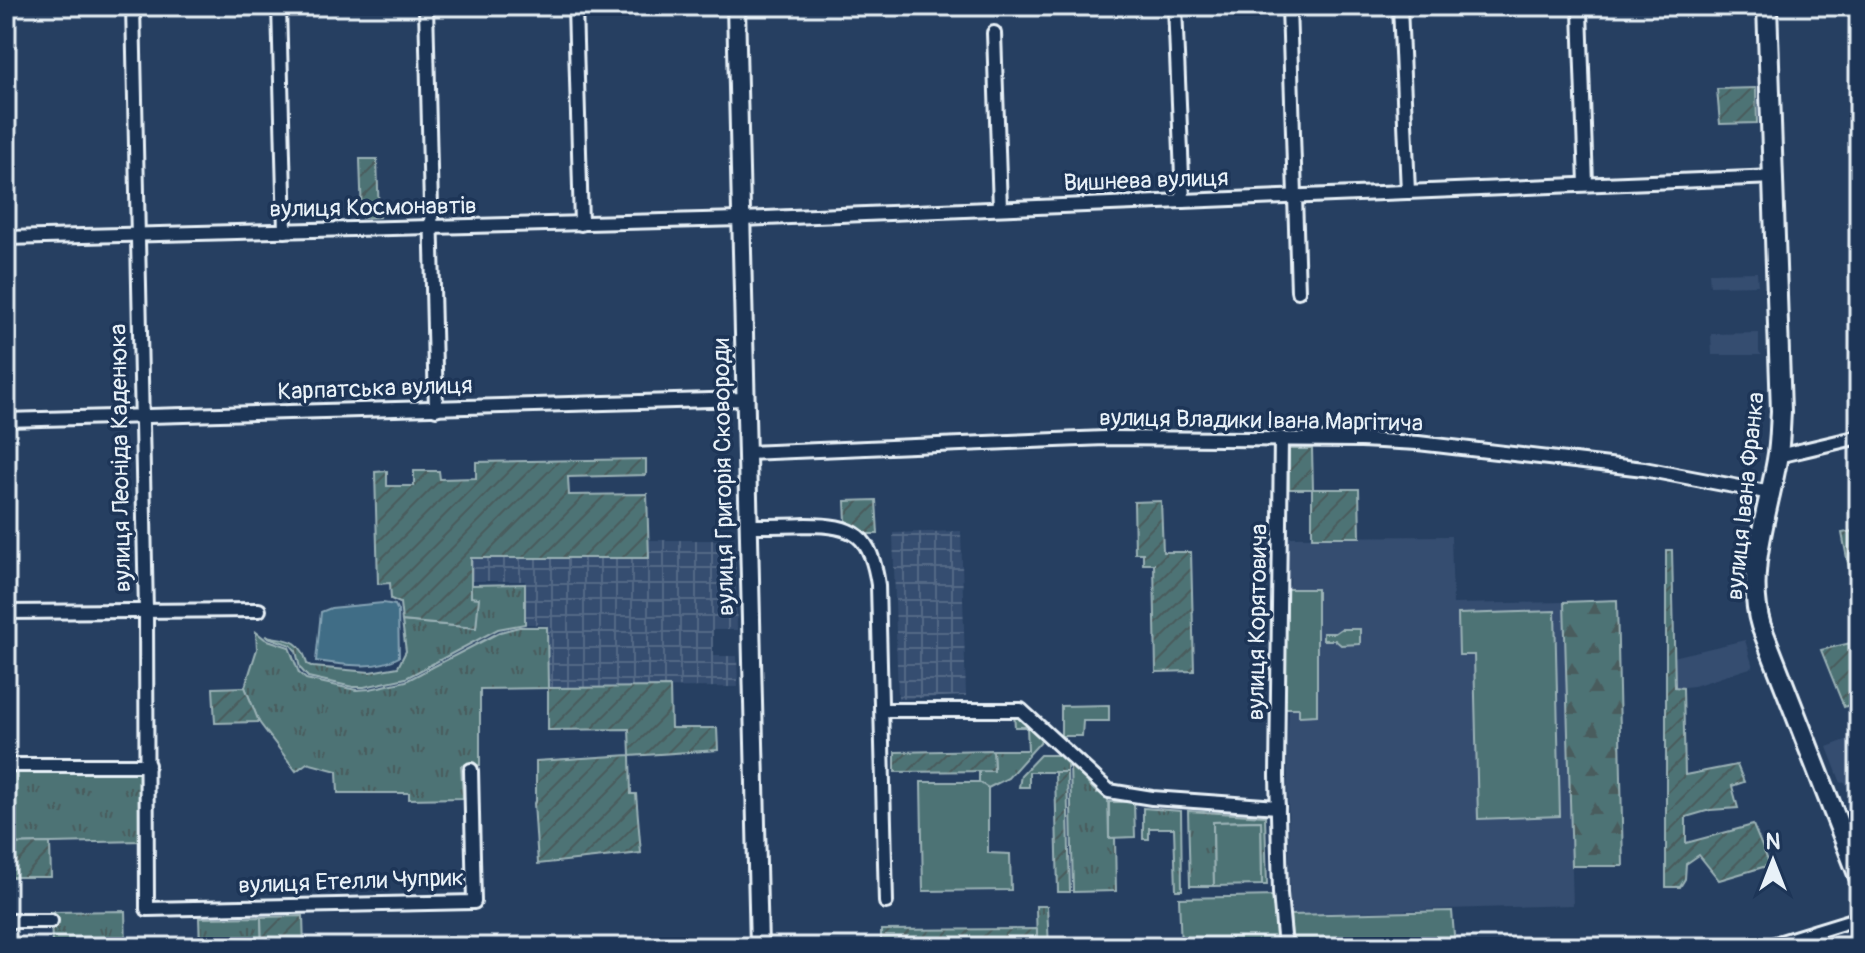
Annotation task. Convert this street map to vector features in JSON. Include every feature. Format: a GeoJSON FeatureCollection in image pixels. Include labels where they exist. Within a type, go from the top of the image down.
{"type":"FeatureCollection","features":[{"type":"Feature","properties":{"kind":"main road","name":"вулиця Григорія Сковороди"},"geometry":{"type":"LineString","coordinates":[[736,6],[759,947]]}},
{"type":"Feature","properties":{"kind":"main road","name":"вулиця Івана Франка"},"geometry":{"type":"LineString","coordinates":[[1767,6],[1781,411],[1778,456],[1758,563],[1757,613],[1859,877]]}},
{"type":"Feature","properties":{"kind":"street","name":"вулиця Леоніда Каденюка"},"geometry":{"type":"LineString","coordinates":[[133,6],[146,611],[147,909]]}},
{"type":"Feature","properties":{"kind":"street"},"geometry":{"type":"LineString","coordinates":[[279,6],[285,231]]}},
{"type":"Feature","properties":{"kind":"street"},"geometry":{"type":"LineString","coordinates":[[426,6],[436,409]]}},
{"type":"Feature","properties":{"kind":"street"},"geometry":{"type":"LineString","coordinates":[[575,6],[581,224]]}},
{"type":"Feature","properties":{"kind":"street"},"geometry":{"type":"LineString","coordinates":[[1175,6],[1183,201]]}},
{"type":"Feature","properties":{"kind":"street"},"geometry":{"type":"LineString","coordinates":[[1289,6],[1298,291]]}},
{"type":"Feature","properties":{"kind":"street"},"geometry":{"type":"LineString","coordinates":[[1400,6],[1408,192]]}},
{"type":"Feature","properties":{"kind":"street"},"geometry":{"type":"LineString","coordinates":[[1580,11],[1586,184]]}},
{"type":"Feature","properties":{"kind":"street"},"geometry":{"type":"LineString","coordinates":[[994,33],[1000,208]]}},
{"type":"Feature","properties":{"kind":"street","name":"Вишнева вулиця"},"geometry":{"type":"LineString","coordinates":[[741,219],[1775,177]]}},
{"type":"Feature","properties":{"kind":"street","name":"вулиця Космонавтів"},"geometry":{"type":"LineString","coordinates":[[6,238],[741,219]]}},
{"type":"Feature","properties":{"kind":"street","name":"Карпатська вулиця"},"geometry":{"type":"LineString","coordinates":[[6,420],[745,399]]}},
{"type":"Feature","properties":{"kind":"street"},"geometry":{"type":"LineString","coordinates":[[1778,456],[1859,437]]}},
{"type":"Feature","properties":{"kind":"street","name":"вулиця Владики Івана Маргітича"},"geometry":{"type":"LineString","coordinates":[[747,453],[1105,438],[1389,441],[1644,469],[1771,493]]}},
{"type":"Feature","properties":{"kind":"street","name":"вулиця Корятовича"},"geometry":{"type":"LineString","coordinates":[[1281,438],[1278,807],[1285,947]]}},
{"type":"Feature","properties":{"kind":"street"},"geometry":{"type":"LineString","coordinates":[[748,526],[842,527],[859,536],[872,555],[878,585],[886,902]]}},
{"type":"Feature","properties":{"kind":"street"},"geometry":{"type":"LineString","coordinates":[[6,612],[259,610]]}},
{"type":"Feature","properties":{"kind":"street"},"geometry":{"type":"LineString","coordinates":[[882,710],[1021,710],[1112,793],[1278,807]]}},
{"type":"Feature","properties":{"kind":"street"},"geometry":{"type":"LineString","coordinates":[[6,765],[148,765]]}},
{"type":"Feature","properties":{"kind":"street","name":"вулиця Етелли Чуприк"},"geometry":{"type":"LineString","coordinates":[[147,909],[474,902],[471,770]]}},
{"type":"Feature","properties":{"kind":"street"},"geometry":{"type":"LineString","coordinates":[[1765,947],[1859,918]]}},
{"type":"Feature","properties":{"kind":"street"},"geometry":{"type":"LineString","coordinates":[[6,921],[51,921]]}},
{"type":"Feature","properties":{"kind":"shaded area"},"geometry":{"type":"Polygon","coordinates":[[[1757,272],[1758,285],[1710,286],[1709,273],[1757,272]]]}},
{"type":"Feature","properties":{"kind":"shaded area"},"geometry":{"type":"Polygon","coordinates":[[[1759,333],[1759,352],[1762,355],[1712,355],[1711,334],[1759,333]]]}},
{"type":"Feature","properties":{"kind":"shaded area"},"geometry":{"type":"Polygon","coordinates":[[[961,531],[966,696],[898,699],[893,533],[961,531]]]}},
{"type":"Feature","properties":{"kind":"shaded area"},"geometry":{"type":"Polygon","coordinates":[[[1451,536],[1453,604],[1564,602],[1573,905],[1290,914],[1289,709],[1285,708],[1286,587],[1290,584],[1290,578],[1286,576],[1286,537],[1451,536]]]}},
{"type":"Feature","properties":{"kind":"shaded area"},"geometry":{"type":"Polygon","coordinates":[[[648,540],[735,540],[737,630],[713,630],[713,656],[737,656],[738,687],[548,688],[547,625],[525,624],[525,581],[471,581],[471,558],[648,558],[648,540]]]}},
{"type":"Feature","properties":{"kind":"shaded area"},"geometry":{"type":"Polygon","coordinates":[[[383,603],[395,605],[398,611],[399,657],[369,665],[316,661],[321,612],[331,608],[383,603]]]}},
{"type":"Feature","properties":{"kind":"shaded area"},"geometry":{"type":"Polygon","coordinates":[[[1745,640],[1753,667],[1694,686],[1675,688],[1673,657],[1745,640]]]}},
{"type":"Feature","properties":{"kind":"shaded area"},"geometry":{"type":"Polygon","coordinates":[[[1859,735],[1859,833],[1849,804],[1853,803],[1845,782],[1841,783],[1827,747],[1859,735]]]}},
{"type":"Feature","properties":{"kind":"green space"},"geometry":{"type":"Polygon","coordinates":[[[1756,88],[1757,123],[1720,124],[1717,89],[1756,88]]]}},
{"type":"Feature","properties":{"kind":"green space"},"geometry":{"type":"Polygon","coordinates":[[[360,159],[377,159],[379,217],[362,218],[360,159]]]}},
{"type":"Feature","properties":{"kind":"green space"},"geometry":{"type":"Polygon","coordinates":[[[1289,449],[1312,449],[1313,489],[1359,489],[1360,537],[1312,537],[1312,489],[1289,489],[1289,449]]]}},
{"type":"Feature","properties":{"kind":"green space"},"geometry":{"type":"Polygon","coordinates":[[[646,459],[646,475],[568,477],[569,495],[647,494],[649,558],[471,558],[471,597],[479,598],[476,628],[402,621],[400,603],[391,599],[390,583],[378,584],[375,472],[387,471],[387,486],[414,486],[414,471],[439,471],[440,479],[476,478],[476,462],[646,459]]]}},
{"type":"Feature","properties":{"kind":"green space"},"geometry":{"type":"Polygon","coordinates":[[[876,500],[878,534],[866,534],[846,521],[845,501],[876,500]]]}},
{"type":"Feature","properties":{"kind":"green space"},"geometry":{"type":"Polygon","coordinates":[[[1161,501],[1163,552],[1191,552],[1194,671],[1156,672],[1154,564],[1143,564],[1143,553],[1135,553],[1134,502],[1161,501]]]}},
{"type":"Feature","properties":{"kind":"green space"},"geometry":{"type":"Polygon","coordinates":[[[1859,530],[1859,614],[1858,614],[1842,533],[1859,530]]]}},
{"type":"Feature","properties":{"kind":"green space"},"geometry":{"type":"Polygon","coordinates":[[[1666,550],[1672,550],[1675,687],[1683,688],[1685,775],[1737,765],[1744,782],[1732,786],[1738,808],[1710,810],[1686,817],[1686,843],[1753,825],[1770,865],[1719,880],[1699,855],[1686,864],[1685,879],[1680,887],[1666,887],[1666,550]]]}},
{"type":"Feature","properties":{"kind":"green space"},"geometry":{"type":"Polygon","coordinates":[[[525,584],[525,624],[498,629],[406,678],[364,687],[308,677],[300,668],[296,651],[291,645],[265,636],[297,645],[307,664],[313,667],[370,672],[398,667],[406,651],[402,621],[476,628],[478,598],[471,598],[471,585],[525,584]]]}},
{"type":"Feature","properties":{"kind":"green space"},"geometry":{"type":"Polygon","coordinates":[[[1286,589],[1317,589],[1317,715],[1299,716],[1299,708],[1285,708],[1286,589]]]}},
{"type":"Feature","properties":{"kind":"green space"},"geometry":{"type":"Polygon","coordinates":[[[1617,600],[1623,866],[1572,866],[1564,602],[1617,600]]]}},
{"type":"Feature","properties":{"kind":"green space"},"geometry":{"type":"Polygon","coordinates":[[[1555,611],[1560,816],[1478,819],[1474,655],[1459,655],[1458,614],[1555,611]]]}},
{"type":"Feature","properties":{"kind":"green space"},"geometry":{"type":"Polygon","coordinates":[[[519,627],[547,627],[548,688],[480,689],[480,765],[461,766],[463,798],[409,799],[409,793],[338,793],[337,771],[307,763],[296,771],[259,722],[245,687],[257,649],[256,632],[265,639],[289,647],[299,673],[306,679],[356,690],[406,681],[500,632],[519,627]]]}},
{"type":"Feature","properties":{"kind":"green space"},"geometry":{"type":"Polygon","coordinates":[[[1341,629],[1360,629],[1360,644],[1341,645],[1335,640],[1323,640],[1323,633],[1335,633],[1341,629]]]}},
{"type":"Feature","properties":{"kind":"green space"},"geometry":{"type":"Polygon","coordinates":[[[1859,641],[1859,714],[1854,703],[1844,707],[1821,650],[1859,641]]]}},
{"type":"Feature","properties":{"kind":"green space"},"geometry":{"type":"Polygon","coordinates":[[[245,687],[259,722],[215,723],[213,688],[245,687]]]}},
{"type":"Feature","properties":{"kind":"green space"},"geometry":{"type":"Polygon","coordinates":[[[670,687],[671,728],[717,728],[718,750],[630,756],[631,794],[636,794],[641,853],[538,864],[534,803],[536,761],[630,755],[629,729],[548,730],[548,688],[670,687]]]}},
{"type":"Feature","properties":{"kind":"green space"},"geometry":{"type":"Polygon","coordinates":[[[1109,705],[1109,721],[1083,721],[1082,736],[1061,736],[1061,706],[1109,705]]]}},
{"type":"Feature","properties":{"kind":"green space"},"geometry":{"type":"Polygon","coordinates":[[[1014,714],[1026,719],[1043,739],[1008,778],[988,788],[979,782],[979,771],[994,771],[993,750],[1028,750],[1027,727],[1015,727],[1014,714]]]}},
{"type":"Feature","properties":{"kind":"green space"},"geometry":{"type":"Polygon","coordinates":[[[993,750],[994,771],[895,772],[895,752],[993,750]]]}},
{"type":"Feature","properties":{"kind":"green space"},"geometry":{"type":"Polygon","coordinates":[[[1040,755],[1063,755],[1067,758],[1067,772],[1029,772],[1029,787],[1019,787],[1021,775],[1040,755]]]}},
{"type":"Feature","properties":{"kind":"green space"},"geometry":{"type":"Polygon","coordinates":[[[1070,761],[1091,780],[1088,784],[1097,793],[1101,790],[1108,797],[1109,837],[1115,838],[1116,891],[1073,892],[1070,761]]]}},
{"type":"Feature","properties":{"kind":"green space"},"geometry":{"type":"Polygon","coordinates":[[[6,771],[141,774],[142,841],[6,844],[6,771]]]}},
{"type":"Feature","properties":{"kind":"green space"},"geometry":{"type":"Polygon","coordinates":[[[1055,772],[1067,772],[1070,892],[1058,892],[1055,772]]]}},
{"type":"Feature","properties":{"kind":"green space"},"geometry":{"type":"Polygon","coordinates":[[[921,782],[979,782],[988,788],[988,853],[1010,854],[1011,890],[923,891],[921,782]]]}},
{"type":"Feature","properties":{"kind":"green space"},"geometry":{"type":"Polygon","coordinates":[[[1109,802],[1134,802],[1135,837],[1109,838],[1109,802]]]}},
{"type":"Feature","properties":{"kind":"green space"},"geometry":{"type":"Polygon","coordinates":[[[1143,808],[1181,811],[1182,890],[1176,890],[1174,828],[1149,828],[1149,839],[1143,839],[1143,808]]]}},
{"type":"Feature","properties":{"kind":"green space"},"geometry":{"type":"Polygon","coordinates":[[[1188,811],[1265,816],[1267,885],[1262,885],[1261,821],[1213,822],[1214,886],[1190,886],[1188,811]]]}},
{"type":"Feature","properties":{"kind":"green space"},"geometry":{"type":"Polygon","coordinates":[[[1261,821],[1262,885],[1214,886],[1213,822],[1261,821]]]}},
{"type":"Feature","properties":{"kind":"green space"},"geometry":{"type":"Polygon","coordinates":[[[50,843],[51,877],[6,877],[6,844],[50,843]]]}},
{"type":"Feature","properties":{"kind":"green space"},"geometry":{"type":"Polygon","coordinates":[[[1277,896],[1282,947],[1181,947],[1179,898],[1277,896]]]}},
{"type":"Feature","properties":{"kind":"green space"},"geometry":{"type":"Polygon","coordinates":[[[1036,906],[1047,906],[1049,947],[1037,947],[1036,906]]]}},
{"type":"Feature","properties":{"kind":"green space"},"geometry":{"type":"Polygon","coordinates":[[[125,911],[126,947],[52,947],[51,912],[125,911]]]}},
{"type":"Feature","properties":{"kind":"green space"},"geometry":{"type":"Polygon","coordinates":[[[1452,911],[1455,947],[1293,947],[1290,915],[1452,911]]]}},
{"type":"Feature","properties":{"kind":"green space"},"geometry":{"type":"Polygon","coordinates":[[[303,916],[304,947],[262,947],[261,917],[303,916]]]}},
{"type":"Feature","properties":{"kind":"green space"},"geometry":{"type":"Polygon","coordinates":[[[261,917],[262,947],[200,947],[199,918],[261,917]]]}},
{"type":"Feature","properties":{"kind":"green space"},"geometry":{"type":"Polygon","coordinates":[[[1037,929],[1037,947],[881,947],[881,930],[1037,929]]]}}]}
